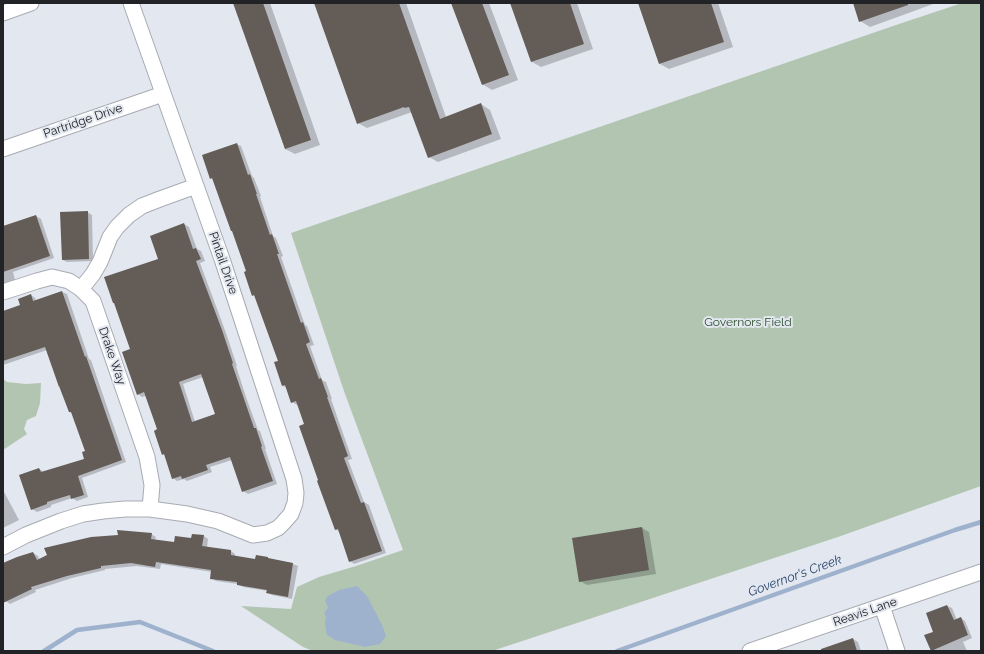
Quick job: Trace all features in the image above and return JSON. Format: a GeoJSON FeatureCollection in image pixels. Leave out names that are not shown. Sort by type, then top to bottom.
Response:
{"type":"FeatureCollection","features":[{"type":"Feature","properties":{"kind":"street"},"geometry":{"type":"LineString","coordinates":[[3,13],[31,3]]}},
{"type":"Feature","properties":{"kind":"street","name":"Pintail Drive"},"geometry":{"type":"LineString","coordinates":[[131,3],[222,259],[294,479],[296,493],[295,503],[291,514],[278,528],[267,533],[253,535],[218,521],[150,508]]}},
{"type":"Feature","properties":{"kind":"street","name":"Partridge Drive"},"geometry":{"type":"LineString","coordinates":[[3,149],[164,94]]}},
{"type":"Feature","properties":{"kind":"street"},"geometry":{"type":"LineString","coordinates":[[81,289],[100,262],[110,237],[117,227],[129,215],[142,206],[196,186]]}},
{"type":"Feature","properties":{"kind":"street","name":"Drake Way"},"geometry":{"type":"LineString","coordinates":[[3,292],[52,277],[69,281],[81,289],[93,301],[147,457],[152,485],[150,508]]}},
{"type":"Feature","properties":{"kind":"street"},"geometry":{"type":"LineString","coordinates":[[3,547],[26,535],[83,514],[150,508]]}},
{"type":"Feature","properties":{"kind":"street","name":"Reavis Lane"},"geometry":{"type":"LineString","coordinates":[[750,651],[981,572]]}},
{"type":"Feature","properties":{"kind":"street"},"geometry":{"type":"LineString","coordinates":[[882,606],[897,651]]}},
{"type":"Feature","properties":{"kind":"green space","name":"Governors Field"},"geometry":{"type":"Polygon","coordinates":[[[962,3],[981,3],[981,486],[838,537],[492,651],[313,651],[303,647],[241,606],[291,609],[297,587],[319,577],[403,550],[345,394],[291,233],[962,3]]]}},
{"type":"Feature","properties":{"kind":"green space"},"geometry":{"type":"Polygon","coordinates":[[[3,379],[7,382],[26,384],[41,383],[40,403],[36,416],[27,420],[24,429],[27,434],[3,450],[3,379]]]}},
{"type":"Feature","properties":{"kind":"water"},"geometry":{"type":"Polygon","coordinates":[[[357,586],[367,596],[382,625],[386,636],[380,644],[365,647],[335,640],[327,635],[325,622],[326,617],[324,613],[328,608],[325,600],[328,596],[339,590],[357,586]]]}},
{"type":"Feature","properties":{"kind":"building"},"geometry":{"type":"Polygon","coordinates":[[[233,3],[263,3],[311,140],[285,149],[233,3]]]}},
{"type":"Feature","properties":{"kind":"building"},"geometry":{"type":"Polygon","coordinates":[[[314,3],[399,3],[440,119],[481,103],[492,134],[428,158],[409,107],[404,107],[357,124],[314,3]]]}},
{"type":"Feature","properties":{"kind":"building"},"geometry":{"type":"Polygon","coordinates":[[[451,3],[482,3],[509,75],[482,85],[451,3]]]}},
{"type":"Feature","properties":{"kind":"building"},"geometry":{"type":"Polygon","coordinates":[[[510,3],[570,3],[584,44],[531,62],[510,3]]]}},
{"type":"Feature","properties":{"kind":"building"},"geometry":{"type":"Polygon","coordinates":[[[638,3],[711,3],[724,42],[659,64],[638,3]]]}},
{"type":"Feature","properties":{"kind":"building"},"geometry":{"type":"Polygon","coordinates":[[[853,3],[908,3],[908,5],[859,22],[853,3]]]}},
{"type":"Feature","properties":{"kind":"building"},"geometry":{"type":"Polygon","coordinates":[[[237,143],[248,175],[250,174],[270,235],[272,234],[279,254],[277,254],[301,323],[303,322],[310,342],[306,344],[319,379],[321,378],[348,456],[344,458],[361,503],[364,502],[382,551],[349,562],[338,529],[335,530],[317,481],[318,480],[299,426],[304,424],[296,401],[291,403],[285,385],[282,386],[274,362],[278,361],[254,295],[252,296],[244,272],[246,271],[232,231],[212,178],[210,179],[202,155],[237,143]]]}},
{"type":"Feature","properties":{"kind":"building"},"geometry":{"type":"Polygon","coordinates":[[[88,211],[89,259],[62,260],[60,212],[88,211]]]}},
{"type":"Feature","properties":{"kind":"building"},"geometry":{"type":"Polygon","coordinates":[[[36,215],[50,256],[3,272],[3,226],[36,215]]]}},
{"type":"Feature","properties":{"kind":"building"},"geometry":{"type":"Polygon","coordinates":[[[184,223],[193,249],[196,248],[201,259],[196,261],[222,330],[233,363],[232,364],[254,428],[256,428],[273,481],[242,492],[230,457],[206,465],[208,470],[182,479],[181,476],[172,479],[164,454],[162,455],[154,431],[157,429],[144,392],[137,395],[122,352],[130,349],[104,277],[158,259],[150,236],[184,223]],[[201,374],[179,382],[192,422],[215,414],[201,374]]]}},
{"type":"Feature","properties":{"kind":"building"},"geometry":{"type":"Polygon","coordinates":[[[62,291],[122,460],[78,476],[84,495],[71,499],[70,495],[47,502],[47,504],[31,510],[19,475],[39,468],[41,472],[84,459],[82,452],[85,451],[71,412],[69,412],[59,387],[45,347],[3,361],[3,311],[20,305],[18,299],[31,294],[33,301],[62,291]]]}},
{"type":"Feature","properties":{"kind":"building"},"geometry":{"type":"Polygon","coordinates":[[[642,527],[649,570],[579,582],[572,538],[642,527]]]}},
{"type":"Feature","properties":{"kind":"building"},"geometry":{"type":"Polygon","coordinates":[[[117,530],[152,533],[151,539],[174,542],[175,536],[191,538],[192,534],[204,535],[202,546],[231,550],[231,555],[255,559],[256,555],[293,563],[288,597],[266,593],[267,590],[237,585],[237,582],[210,579],[211,570],[156,562],[155,567],[131,563],[101,566],[101,568],[31,587],[32,589],[3,603],[3,563],[33,552],[37,560],[47,555],[44,548],[91,537],[118,535],[117,530]]]}},
{"type":"Feature","properties":{"kind":"building"},"geometry":{"type":"Polygon","coordinates":[[[947,605],[954,620],[961,617],[968,635],[931,651],[924,635],[933,632],[926,613],[947,605]]]}},
{"type":"Feature","properties":{"kind":"building"},"geometry":{"type":"Polygon","coordinates":[[[853,638],[857,651],[821,651],[821,649],[853,638]]]}},
{"type":"Feature","properties":{"kind":"waterway","name":"Governor's Creek"},"geometry":{"type":"LineString","coordinates":[[617,651],[981,522]]}},
{"type":"Feature","properties":{"kind":"waterway","name":"Governor's Creek"},"geometry":{"type":"LineString","coordinates":[[44,651],[77,630],[140,622],[213,651]]}}]}
